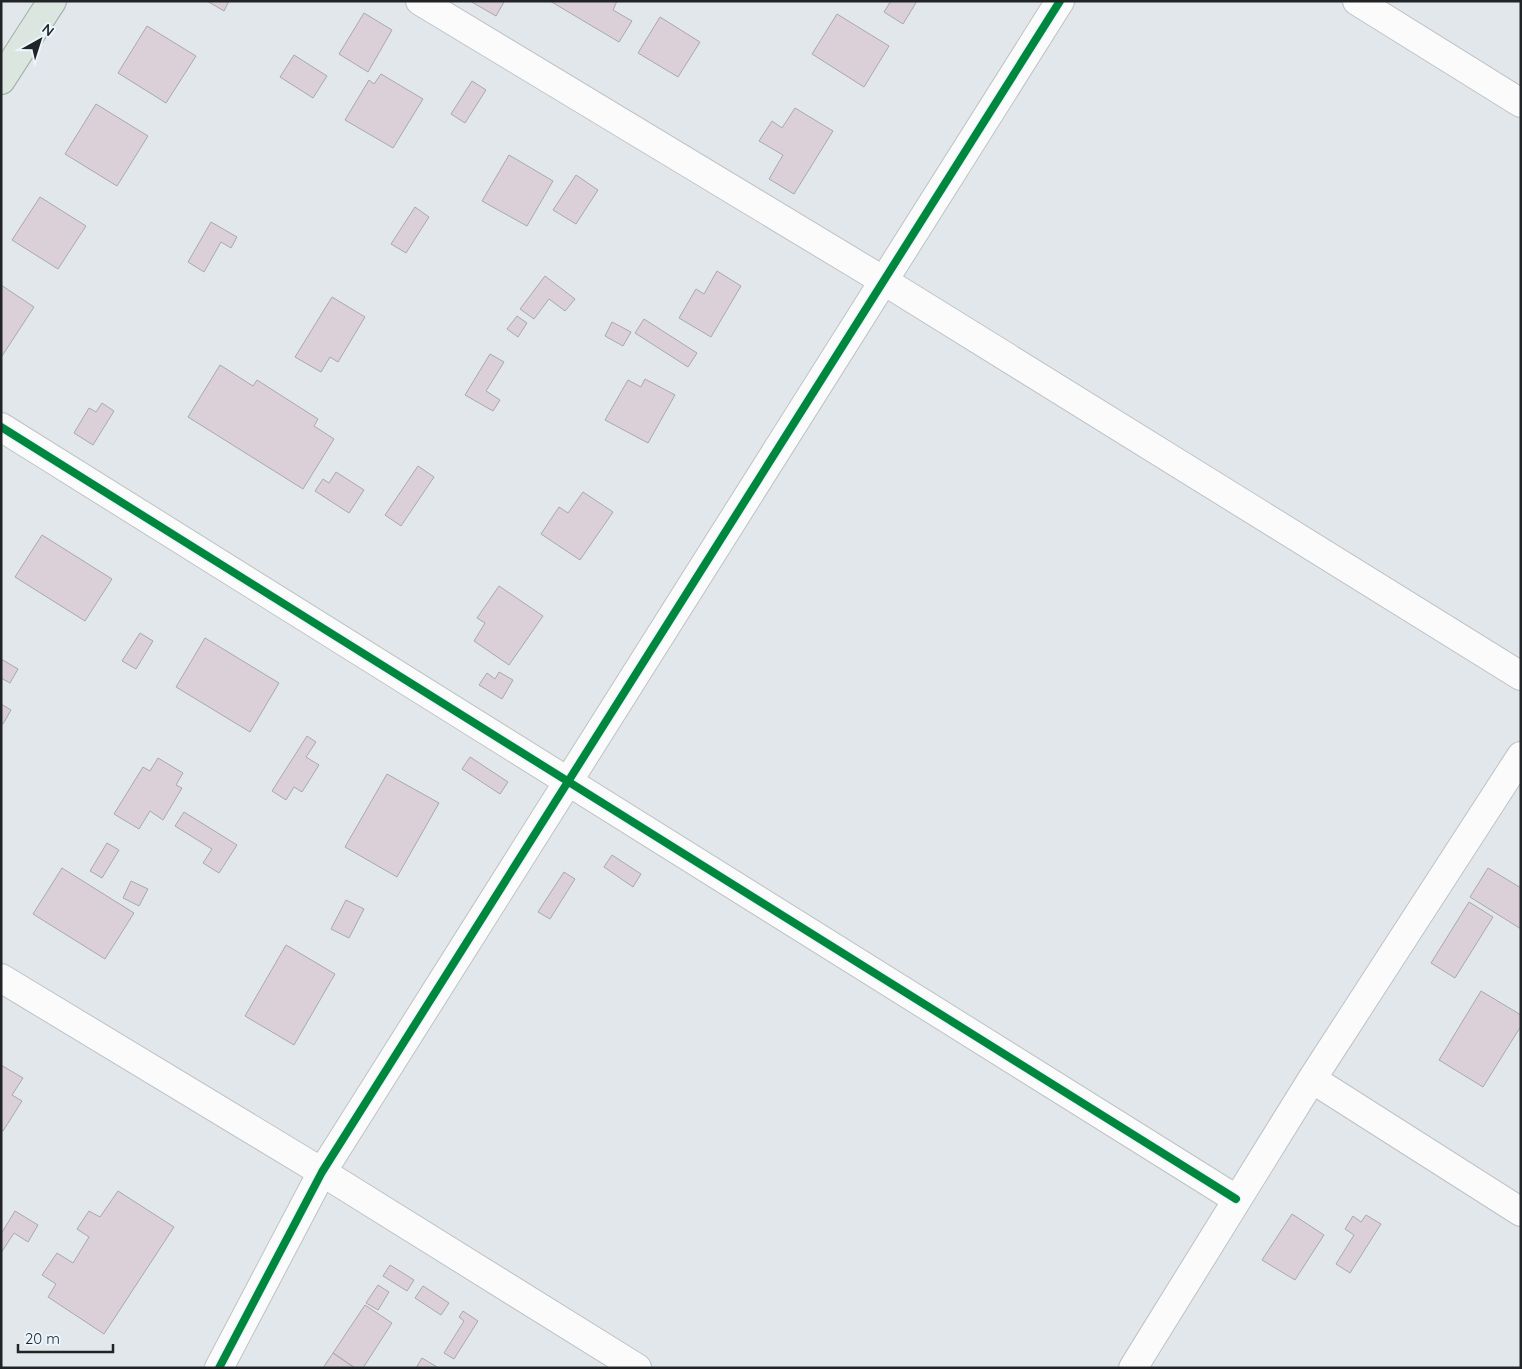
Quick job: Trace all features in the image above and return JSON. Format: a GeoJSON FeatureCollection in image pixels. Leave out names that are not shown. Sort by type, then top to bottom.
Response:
{"type":"FeatureCollection","features":[{"type":"Feature","properties":{"kind":"highway"},"geometry":{"type":"LineString","coordinates":[[1,80],[52,1]]}},
{"type":"Feature","properties":{"kind":"street"},"geometry":{"type":"LineString","coordinates":[[420,1],[884,281],[1521,676]]}},
{"type":"Feature","properties":{"kind":"street"},"geometry":{"type":"LineString","coordinates":[[219,1368],[322,1172],[1060,1]]}},
{"type":"Feature","properties":{"kind":"street"},"geometry":{"type":"LineString","coordinates":[[1357,1],[1521,102]]}},
{"type":"Feature","properties":{"kind":"street"},"geometry":{"type":"LineString","coordinates":[[1,428],[1236,1199]]}},
{"type":"Feature","properties":{"kind":"street"},"geometry":{"type":"LineString","coordinates":[[1133,1368],[1312,1079],[1521,756]]}},
{"type":"Feature","properties":{"kind":"street"},"geometry":{"type":"LineString","coordinates":[[1,978],[322,1172],[637,1368]]}},
{"type":"Feature","properties":{"kind":"street"},"geometry":{"type":"LineString","coordinates":[[1312,1079],[1521,1212]]}},
{"type":"Feature","properties":{"kind":"building"},"geometry":{"type":"Polygon","coordinates":[[[207,1],[229,1],[224,11],[207,1]]]}},
{"type":"Feature","properties":{"kind":"building"},"geometry":{"type":"Polygon","coordinates":[[[470,1],[502,1],[504,2],[496,16],[470,1]]]}},
{"type":"Feature","properties":{"kind":"building"},"geometry":{"type":"Polygon","coordinates":[[[550,1],[617,1],[613,10],[632,21],[619,42],[550,1]]]}},
{"type":"Feature","properties":{"kind":"building"},"geometry":{"type":"Polygon","coordinates":[[[891,1],[917,1],[903,24],[884,12],[891,1]]]}},
{"type":"Feature","properties":{"kind":"building"},"geometry":{"type":"Polygon","coordinates":[[[364,13],[392,30],[368,72],[339,54],[364,13]]]}},
{"type":"Feature","properties":{"kind":"building"},"geometry":{"type":"Polygon","coordinates":[[[837,14],[889,46],[864,87],[812,54],[837,14]]]}},
{"type":"Feature","properties":{"kind":"building"},"geometry":{"type":"Polygon","coordinates":[[[660,17],[700,42],[678,77],[638,53],[660,17]]]}},
{"type":"Feature","properties":{"kind":"building"},"geometry":{"type":"Polygon","coordinates":[[[147,26],[196,56],[166,103],[118,73],[147,26]]]}},
{"type":"Feature","properties":{"kind":"building"},"geometry":{"type":"Polygon","coordinates":[[[294,55],[327,76],[313,98],[280,77],[294,55]]]}},
{"type":"Feature","properties":{"kind":"building"},"geometry":{"type":"Polygon","coordinates":[[[381,74],[423,99],[393,148],[345,120],[369,80],[374,84],[381,74]]]}},
{"type":"Feature","properties":{"kind":"building"},"geometry":{"type":"Polygon","coordinates":[[[472,81],[486,90],[465,123],[451,114],[472,81]]]}},
{"type":"Feature","properties":{"kind":"building"},"geometry":{"type":"Polygon","coordinates":[[[96,104],[148,136],[117,186],[65,154],[96,104]]]}},
{"type":"Feature","properties":{"kind":"building"},"geometry":{"type":"Polygon","coordinates":[[[795,108],[833,131],[794,194],[769,179],[783,155],[759,141],[772,121],[782,128],[795,108]]]}},
{"type":"Feature","properties":{"kind":"building"},"geometry":{"type":"Polygon","coordinates":[[[509,155],[553,181],[527,226],[482,201],[509,155]]]}},
{"type":"Feature","properties":{"kind":"building"},"geometry":{"type":"Polygon","coordinates":[[[576,175],[598,190],[576,224],[553,210],[576,175]]]}},
{"type":"Feature","properties":{"kind":"building"},"geometry":{"type":"Polygon","coordinates":[[[40,197],[86,226],[58,269],[12,240],[40,197]]]}},
{"type":"Feature","properties":{"kind":"building"},"geometry":{"type":"Polygon","coordinates":[[[415,207],[429,217],[406,253],[391,244],[415,207]]]}},
{"type":"Feature","properties":{"kind":"building"},"geometry":{"type":"Polygon","coordinates":[[[211,222],[237,237],[231,248],[221,242],[204,272],[188,262],[211,222]]]}},
{"type":"Feature","properties":{"kind":"building"},"geometry":{"type":"Polygon","coordinates":[[[717,271],[741,286],[711,337],[679,318],[696,289],[704,294],[717,271]]]}},
{"type":"Feature","properties":{"kind":"building"},"geometry":{"type":"Polygon","coordinates":[[[545,276],[575,299],[565,311],[549,299],[534,319],[520,309],[545,276]]]}},
{"type":"Feature","properties":{"kind":"building"},"geometry":{"type":"Polygon","coordinates":[[[1,285],[34,307],[2,356],[1,356],[1,285]]]}},
{"type":"Feature","properties":{"kind":"building"},"geometry":{"type":"Polygon","coordinates":[[[332,297],[365,317],[338,362],[330,357],[321,372],[295,357],[332,297]]]}},
{"type":"Feature","properties":{"kind":"building"},"geometry":{"type":"Polygon","coordinates":[[[517,316],[527,323],[518,337],[507,329],[517,316]]]}},
{"type":"Feature","properties":{"kind":"building"},"geometry":{"type":"Polygon","coordinates":[[[644,319],[697,353],[688,367],[635,333],[644,319]]]}},
{"type":"Feature","properties":{"kind":"building"},"geometry":{"type":"Polygon","coordinates":[[[612,322],[631,332],[623,346],[605,336],[612,322]]]}},
{"type":"Feature","properties":{"kind":"building"},"geometry":{"type":"Polygon","coordinates":[[[490,354],[504,362],[486,391],[500,400],[493,411],[465,395],[490,354]]]}},
{"type":"Feature","properties":{"kind":"building"},"geometry":{"type":"Polygon","coordinates":[[[220,365],[253,386],[257,380],[318,419],[314,426],[334,439],[303,489],[188,417],[220,365]]]}},
{"type":"Feature","properties":{"kind":"building"},"geometry":{"type":"Polygon","coordinates":[[[645,379],[675,395],[648,443],[605,420],[628,380],[641,387],[645,379]]]}},
{"type":"Feature","properties":{"kind":"building"},"geometry":{"type":"Polygon","coordinates":[[[102,403],[114,411],[93,445],[74,433],[89,408],[96,412],[102,403]]]}},
{"type":"Feature","properties":{"kind":"building"},"geometry":{"type":"Polygon","coordinates":[[[418,466],[434,477],[401,526],[385,515],[418,466]]]}},
{"type":"Feature","properties":{"kind":"building"},"geometry":{"type":"Polygon","coordinates":[[[336,472],[364,490],[349,513],[315,491],[323,479],[329,483],[336,472]]]}},
{"type":"Feature","properties":{"kind":"building"},"geometry":{"type":"Polygon","coordinates":[[[583,492],[613,512],[580,560],[541,534],[559,507],[568,513],[583,492]]]}},
{"type":"Feature","properties":{"kind":"building"},"geometry":{"type":"Polygon","coordinates":[[[42,535],[112,579],[85,621],[15,577],[42,535]]]}},
{"type":"Feature","properties":{"kind":"building"},"geometry":{"type":"Polygon","coordinates":[[[499,586],[543,616],[509,665],[474,641],[485,623],[477,618],[499,586]]]}},
{"type":"Feature","properties":{"kind":"building"},"geometry":{"type":"Polygon","coordinates":[[[140,633],[153,641],[136,669],[122,661],[140,633]]]}},
{"type":"Feature","properties":{"kind":"building"},"geometry":{"type":"Polygon","coordinates":[[[205,638],[279,683],[250,732],[176,687],[205,638]]]}},
{"type":"Feature","properties":{"kind":"building"},"geometry":{"type":"Polygon","coordinates":[[[1,659],[18,669],[10,683],[1,678],[1,659]]]}},
{"type":"Feature","properties":{"kind":"building"},"geometry":{"type":"Polygon","coordinates":[[[499,672],[513,680],[502,699],[479,685],[487,673],[495,679],[499,672]]]}},
{"type":"Feature","properties":{"kind":"building"},"geometry":{"type":"Polygon","coordinates":[[[1,704],[11,710],[3,724],[1,723],[1,704]]]}},
{"type":"Feature","properties":{"kind":"building"},"geometry":{"type":"Polygon","coordinates":[[[307,736],[316,742],[306,757],[319,765],[302,792],[294,787],[286,800],[272,791],[307,736]]]}},
{"type":"Feature","properties":{"kind":"building"},"geometry":{"type":"Polygon","coordinates":[[[470,757],[508,782],[500,794],[462,769],[470,757]]]}},
{"type":"Feature","properties":{"kind":"building"},"geometry":{"type":"Polygon","coordinates":[[[158,758],[183,773],[176,785],[182,788],[163,820],[150,811],[139,829],[114,814],[143,767],[150,771],[158,758]]]}},
{"type":"Feature","properties":{"kind":"building"},"geometry":{"type":"Polygon","coordinates":[[[387,774],[439,803],[397,877],[345,847],[387,774]]]}},
{"type":"Feature","properties":{"kind":"building"},"geometry":{"type":"Polygon","coordinates":[[[184,812],[237,845],[219,873],[203,863],[212,849],[175,826],[184,812]]]}},
{"type":"Feature","properties":{"kind":"building"},"geometry":{"type":"Polygon","coordinates":[[[107,843],[119,850],[102,878],[90,871],[107,843]]]}},
{"type":"Feature","properties":{"kind":"building"},"geometry":{"type":"Polygon","coordinates":[[[612,855],[641,874],[633,887],[604,867],[612,855]]]}},
{"type":"Feature","properties":{"kind":"building"},"geometry":{"type":"Polygon","coordinates":[[[62,868],[134,913],[105,959],[33,914],[62,868]]]}},
{"type":"Feature","properties":{"kind":"building"},"geometry":{"type":"Polygon","coordinates":[[[1488,868],[1521,888],[1521,929],[1470,897],[1488,868]]]}},
{"type":"Feature","properties":{"kind":"building"},"geometry":{"type":"Polygon","coordinates":[[[564,872],[575,879],[550,919],[538,912],[564,872]]]}},
{"type":"Feature","properties":{"kind":"building"},"geometry":{"type":"Polygon","coordinates":[[[131,881],[148,889],[139,906],[123,898],[131,881]]]}},
{"type":"Feature","properties":{"kind":"building"},"geometry":{"type":"Polygon","coordinates":[[[346,900],[364,909],[349,938],[331,929],[346,900]]]}},
{"type":"Feature","properties":{"kind":"building"},"geometry":{"type":"Polygon","coordinates":[[[1469,902],[1493,917],[1455,978],[1431,963],[1469,902]]]}},
{"type":"Feature","properties":{"kind":"building"},"geometry":{"type":"Polygon","coordinates":[[[286,945],[335,974],[294,1045],[245,1016],[286,945]]]}},
{"type":"Feature","properties":{"kind":"building"},"geometry":{"type":"Polygon","coordinates":[[[1481,991],[1521,1015],[1521,1026],[1483,1087],[1439,1060],[1481,991]]]}},
{"type":"Feature","properties":{"kind":"building"},"geometry":{"type":"Polygon","coordinates":[[[1,1065],[23,1078],[12,1095],[22,1101],[3,1131],[1,1130],[1,1065]]]}},
{"type":"Feature","properties":{"kind":"building"},"geometry":{"type":"Polygon","coordinates":[[[118,1191],[174,1227],[104,1334],[48,1297],[56,1284],[42,1275],[57,1253],[73,1263],[89,1237],[77,1229],[89,1211],[100,1217],[118,1191]]]}},
{"type":"Feature","properties":{"kind":"building"},"geometry":{"type":"Polygon","coordinates":[[[15,1211],[38,1225],[28,1242],[14,1233],[1,1253],[1,1234],[15,1211]]]}},
{"type":"Feature","properties":{"kind":"building"},"geometry":{"type":"Polygon","coordinates":[[[1292,1214],[1324,1235],[1295,1280],[1262,1260],[1292,1214]]]}},
{"type":"Feature","properties":{"kind":"building"},"geometry":{"type":"Polygon","coordinates":[[[1366,1215],[1381,1224],[1350,1273],[1336,1264],[1354,1235],[1345,1229],[1353,1216],[1361,1222],[1366,1215]]]}},
{"type":"Feature","properties":{"kind":"building"},"geometry":{"type":"Polygon","coordinates":[[[390,1265],[414,1280],[407,1291],[383,1276],[390,1265]]]}},
{"type":"Feature","properties":{"kind":"building"},"geometry":{"type":"Polygon","coordinates":[[[378,1285],[389,1292],[378,1310],[366,1303],[378,1285]]]}},
{"type":"Feature","properties":{"kind":"building"},"geometry":{"type":"Polygon","coordinates":[[[423,1286],[449,1303],[441,1315],[415,1298],[423,1286]]]}},
{"type":"Feature","properties":{"kind":"building"},"geometry":{"type":"Polygon","coordinates":[[[365,1305],[392,1323],[363,1368],[355,1368],[333,1353],[365,1305]]]}},
{"type":"Feature","properties":{"kind":"building"},"geometry":{"type":"Polygon","coordinates":[[[463,1311],[478,1321],[454,1359],[444,1353],[464,1321],[459,1317],[463,1311]]]}},
{"type":"Feature","properties":{"kind":"building"},"geometry":{"type":"Polygon","coordinates":[[[333,1353],[355,1368],[323,1368],[333,1353]]]}},
{"type":"Feature","properties":{"kind":"building"},"geometry":{"type":"Polygon","coordinates":[[[422,1358],[437,1367],[437,1368],[416,1368],[422,1358]]]}},
{"type":"Feature","properties":{"kind":"cycle path"},"geometry":{"type":"LineString","coordinates":[[219,1368],[322,1172],[1060,1]]}},
{"type":"Feature","properties":{"kind":"cycle path"},"geometry":{"type":"LineString","coordinates":[[1,427],[1236,1199]]}}]}
